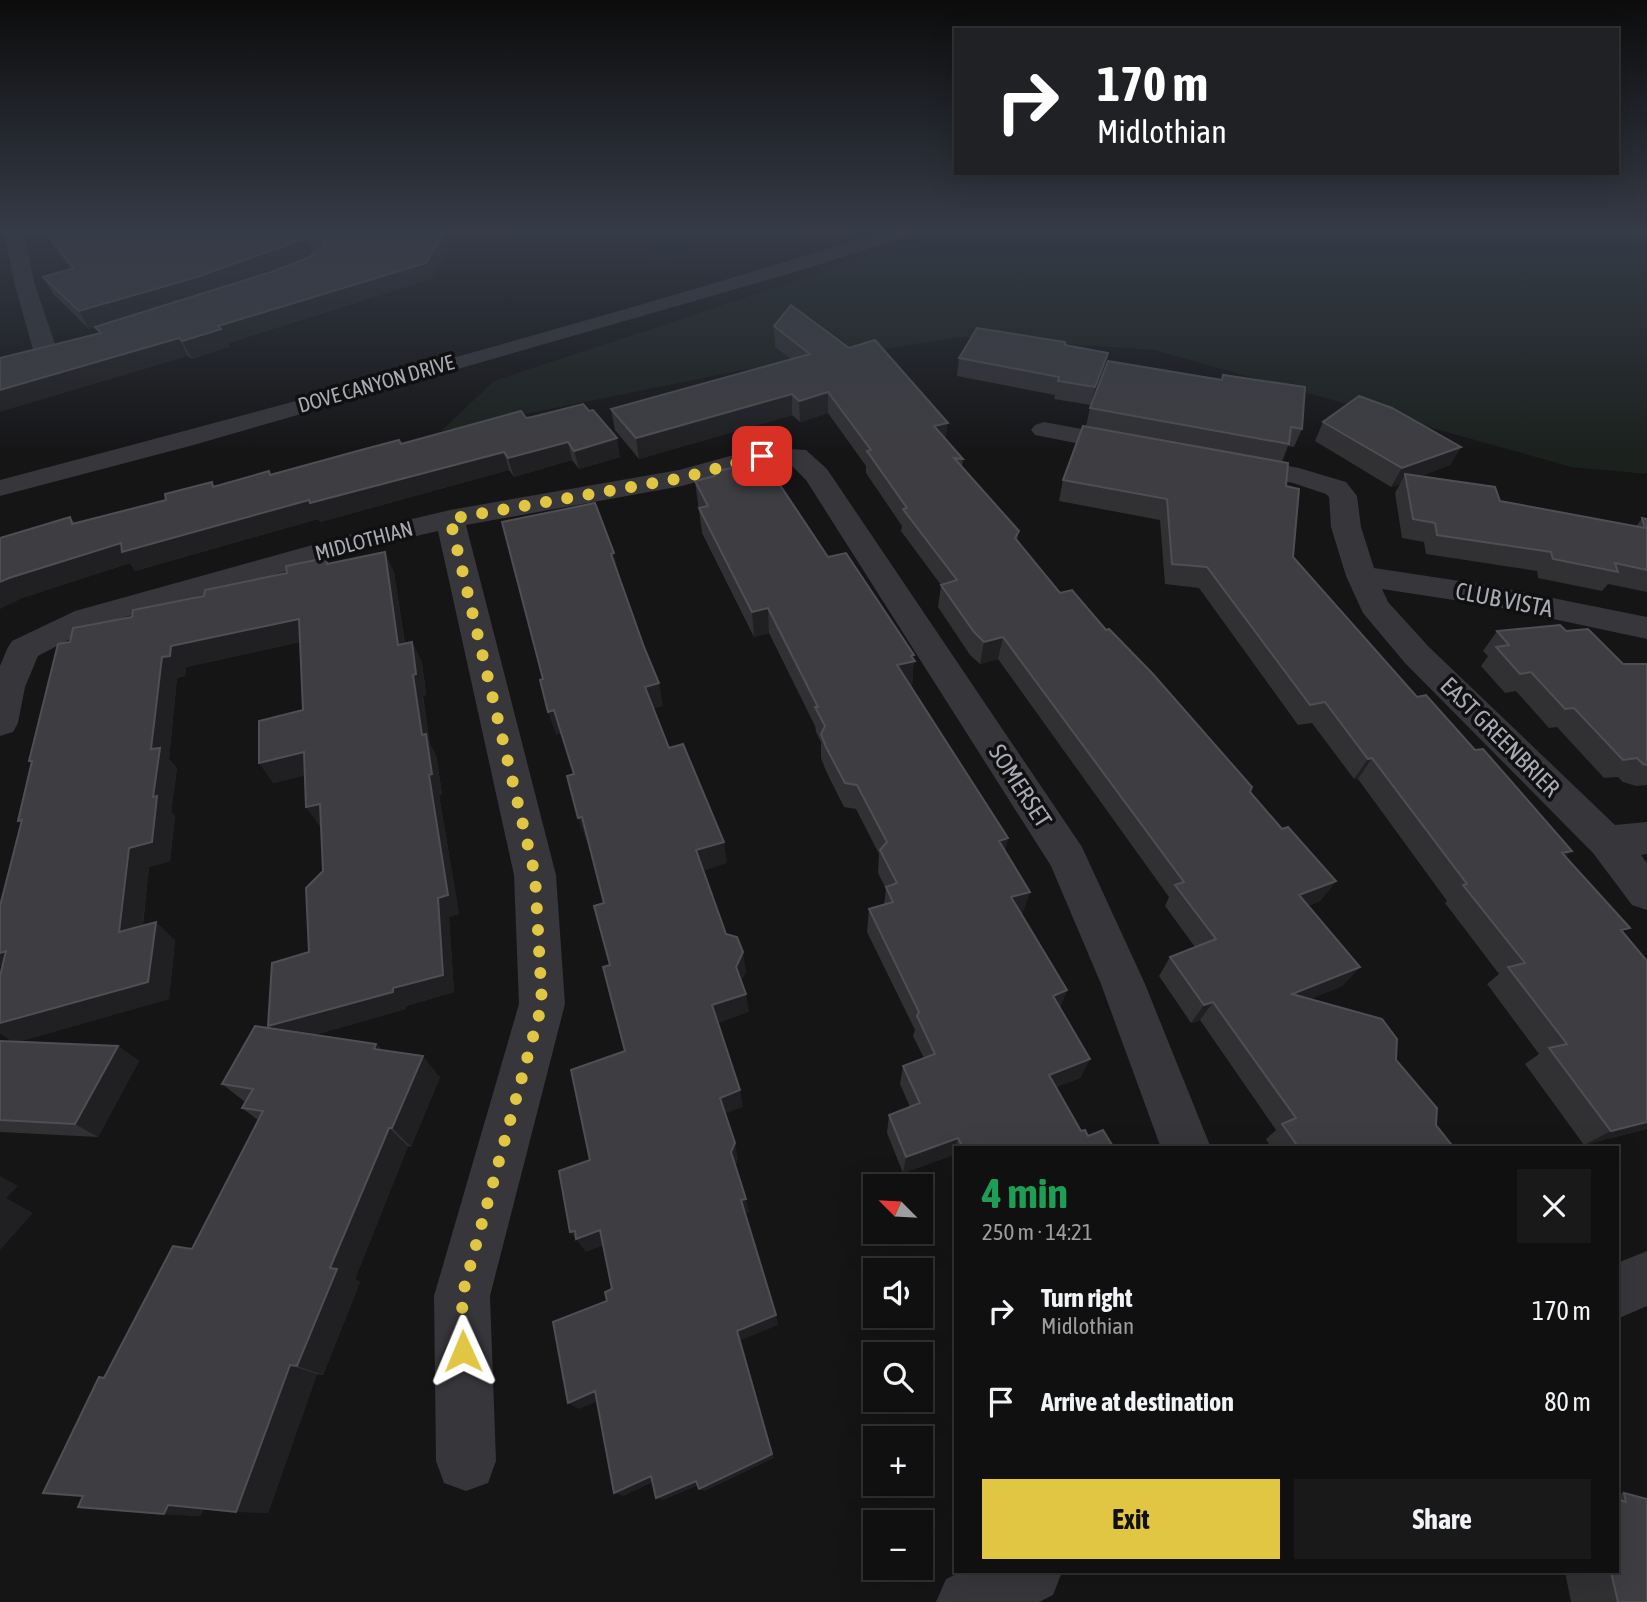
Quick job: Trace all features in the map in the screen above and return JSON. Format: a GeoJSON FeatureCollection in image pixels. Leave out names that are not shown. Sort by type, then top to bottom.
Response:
{"type":"FeatureCollection","features":[{"type":"Feature","properties":{"kind":"street"},"geometry":{"type":"LineString","coordinates":[[31,304],[46,353]]}},
{"type":"Feature","properties":{"kind":"street","name":"DOVE CANYON DRIVE"},"geometry":{"type":"LineString","coordinates":[[116,434],[592,304]]}},
{"type":"Feature","properties":{"kind":"street","name":"DOVE CANYON DRIVE"},"geometry":{"type":"LineString","coordinates":[[0,488],[181,440],[662,304]]}},
{"type":"Feature","properties":{"kind":"street"},"geometry":{"type":"LineString","coordinates":[[23,358],[72,344]]}},
{"type":"Feature","properties":{"kind":"street"},"geometry":{"type":"LineString","coordinates":[[1044,430],[1151,449]]}},
{"type":"Feature","properties":{"kind":"street","name":"MIDLOTHIAN"},"geometry":{"type":"LineString","coordinates":[[0,723],[8,687],[24,649],[86,618],[374,537],[450,519],[682,478],[762,456],[797,456]]}},
{"type":"Feature","properties":{"kind":"street","name":"SOMERSET"},"geometry":{"type":"LineString","coordinates":[[797,456],[817,475],[1068,859],[1122,984],[1185,1146]]}},
{"type":"Feature","properties":{"kind":"street","name":"EAST GREENBRIER"},"geometry":{"type":"LineString","coordinates":[[1205,459],[1299,476],[1336,488],[1343,496],[1346,527],[1361,576],[1374,606],[1417,655],[1607,842],[1647,893]]}},
{"type":"Feature","properties":{"kind":"street"},"geometry":{"type":"LineString","coordinates":[[450,519],[535,875],[542,1004],[462,1296],[466,1461]]}},
{"type":"Feature","properties":{"kind":"street","name":"CLUB VISTA"},"geometry":{"type":"LineString","coordinates":[[1361,576],[1493,596],[1647,628]]}},
{"type":"Feature","properties":{"kind":"street"},"geometry":{"type":"LineString","coordinates":[[1607,842],[1647,838]]}},
{"type":"Feature","properties":{"kind":"street"},"geometry":{"type":"LineString","coordinates":[[1619,1290],[1647,1278]]}},
{"type":"Feature","properties":{"kind":"street"},"geometry":{"type":"LineString","coordinates":[[969,1602],[1028,1573]]}},
{"type":"Feature","properties":{"kind":"shaded area"},"geometry":{"type":"Polygon","coordinates":[[[727,304],[1647,304],[1647,474],[1571,467],[1154,350],[963,337],[738,371],[441,431],[494,381],[727,304]]]}},
{"type":"Feature","properties":{"kind":"building"},"geometry":{"type":"Polygon","coordinates":[[[71,304],[104,304],[79,311],[71,304]]]}},
{"type":"Feature","properties":{"kind":"building"},"geometry":{"type":"Polygon","coordinates":[[[169,304],[291,304],[218,326],[221,329],[182,341],[179,338],[0,390],[0,358],[101,333],[95,327],[169,304]]]}},
{"type":"Feature","properties":{"kind":"building"},"geometry":{"type":"Polygon","coordinates":[[[791,305],[849,348],[875,340],[948,423],[934,426],[963,459],[954,458],[1019,531],[1015,538],[1060,593],[1072,590],[1106,630],[1109,629],[1152,673],[1252,787],[1250,792],[1282,829],[1288,827],[1336,881],[1299,895],[1360,967],[1292,994],[1382,1019],[1397,1039],[1396,1060],[1437,1108],[1436,1125],[1452,1146],[1298,1146],[1282,1124],[1296,1118],[1213,1002],[1204,1005],[1170,957],[1216,939],[1175,885],[1184,882],[1003,637],[984,642],[974,632],[941,585],[957,580],[903,509],[907,508],[867,451],[871,450],[828,392],[799,401],[792,394],[636,438],[611,409],[810,354],[774,326],[791,305]]]}},
{"type":"Feature","properties":{"kind":"building"},"geometry":{"type":"Polygon","coordinates":[[[977,328],[1065,342],[1065,345],[1108,353],[1095,387],[1058,381],[1059,377],[959,358],[977,328]]]}},
{"type":"Feature","properties":{"kind":"building"},"geometry":{"type":"Polygon","coordinates":[[[1108,361],[1222,380],[1223,375],[1305,387],[1302,429],[1291,427],[1289,444],[1090,408],[1108,361]]]}},
{"type":"Feature","properties":{"kind":"building"},"geometry":{"type":"Polygon","coordinates":[[[1359,396],[1392,408],[1461,447],[1402,468],[1323,422],[1359,396]]]}},
{"type":"Feature","properties":{"kind":"building"},"geometry":{"type":"Polygon","coordinates":[[[583,404],[589,411],[593,410],[617,438],[574,451],[568,442],[508,458],[504,452],[310,503],[309,500],[122,552],[121,543],[0,582],[0,538],[70,517],[72,524],[166,500],[165,494],[212,482],[213,487],[269,471],[270,475],[399,440],[401,444],[521,411],[526,418],[583,404]]]}},
{"type":"Feature","properties":{"kind":"building"},"geometry":{"type":"Polygon","coordinates":[[[1083,426],[1288,463],[1286,486],[1299,489],[1293,557],[1417,697],[1426,695],[1475,750],[1483,749],[1572,851],[1562,853],[1630,928],[1621,930],[1647,961],[1647,1122],[1611,1131],[1549,1048],[1567,1044],[1508,967],[1525,963],[1463,885],[1467,884],[1372,758],[1368,759],[1325,702],[1310,705],[1207,567],[1172,564],[1167,499],[1063,480],[1083,426]]]}},
{"type":"Feature","properties":{"kind":"building"},"geometry":{"type":"Polygon","coordinates":[[[751,464],[754,470],[768,467],[828,557],[846,553],[914,655],[911,656],[915,661],[897,665],[1008,838],[999,841],[1030,892],[1011,897],[1067,990],[1053,996],[1090,1059],[1049,1075],[1081,1131],[1085,1130],[1088,1136],[1103,1130],[1113,1146],[962,1146],[958,1138],[906,1157],[889,1115],[920,1103],[903,1066],[935,1054],[917,1016],[919,1012],[869,909],[893,902],[886,887],[897,883],[880,850],[887,842],[857,785],[845,783],[826,747],[821,734],[825,726],[815,707],[818,707],[768,608],[752,612],[699,508],[708,506],[695,481],[715,476],[713,472],[751,464]]]}},
{"type":"Feature","properties":{"kind":"building"},"geometry":{"type":"Polygon","coordinates":[[[1405,474],[1495,487],[1500,501],[1645,528],[1642,518],[1647,519],[1647,570],[1615,563],[1618,572],[1553,559],[1551,552],[1437,535],[1435,523],[1413,519],[1405,474]]]}},
{"type":"Feature","properties":{"kind":"building"},"geometry":{"type":"Polygon","coordinates":[[[595,503],[659,683],[645,687],[669,748],[683,744],[724,842],[696,850],[726,934],[737,937],[743,952],[736,967],[746,994],[712,1005],[740,1090],[720,1098],[735,1143],[731,1152],[746,1199],[741,1200],[776,1315],[737,1331],[772,1454],[699,1489],[696,1481],[656,1498],[651,1476],[614,1493],[595,1391],[568,1403],[553,1322],[607,1301],[605,1292],[612,1289],[600,1230],[576,1239],[575,1231],[570,1232],[559,1171],[590,1160],[571,1070],[625,1051],[603,967],[610,965],[594,906],[604,903],[582,817],[578,818],[567,776],[574,774],[554,710],[548,712],[540,680],[543,679],[502,522],[595,503]]]}},
{"type":"Feature","properties":{"kind":"building"},"geometry":{"type":"Polygon","coordinates":[[[385,552],[398,645],[412,642],[416,674],[413,675],[422,735],[426,734],[432,774],[429,775],[448,895],[438,898],[443,975],[393,988],[393,992],[268,1026],[272,963],[309,952],[306,888],[323,871],[320,804],[306,807],[304,752],[259,763],[259,721],[303,710],[299,619],[171,646],[170,656],[162,657],[151,749],[160,748],[153,797],[157,796],[152,842],[129,848],[119,932],[156,922],[148,982],[0,1023],[0,976],[6,951],[0,953],[0,906],[22,820],[18,821],[32,761],[29,761],[58,644],[70,642],[73,628],[132,617],[133,610],[204,596],[205,590],[287,573],[286,566],[326,558],[327,564],[385,552]]]}},
{"type":"Feature","properties":{"kind":"building"},"geometry":{"type":"Polygon","coordinates":[[[1560,625],[1566,631],[1588,629],[1623,664],[1647,664],[1647,765],[1637,758],[1623,760],[1574,708],[1565,709],[1531,672],[1520,674],[1496,647],[1509,645],[1497,631],[1560,625]]]}},
{"type":"Feature","properties":{"kind":"building"},"geometry":{"type":"Polygon","coordinates":[[[255,1026],[376,1044],[374,1049],[423,1056],[392,1128],[389,1128],[330,1268],[337,1269],[297,1366],[290,1365],[236,1512],[168,1505],[164,1514],[78,1507],[83,1496],[43,1493],[99,1377],[104,1378],[173,1246],[192,1249],[263,1111],[242,1108],[253,1089],[222,1084],[255,1026]]]}},
{"type":"Feature","properties":{"kind":"building"},"geometry":{"type":"Polygon","coordinates":[[[0,1041],[118,1046],[75,1124],[0,1120],[0,1041]]]}},
{"type":"Feature","properties":{"kind":"building"},"geometry":{"type":"Polygon","coordinates":[[[1624,1493],[1647,1499],[1647,1602],[1618,1602],[1611,1573],[1619,1573],[1619,1500],[1626,1502],[1624,1493]]]}},
{"type":"Feature","properties":{"kind":"route"},"geometry":{"type":"LineString","coordinates":[[463,1351],[462,1296],[542,1004],[535,875],[450,519],[682,478],[762,456]]}}]}
